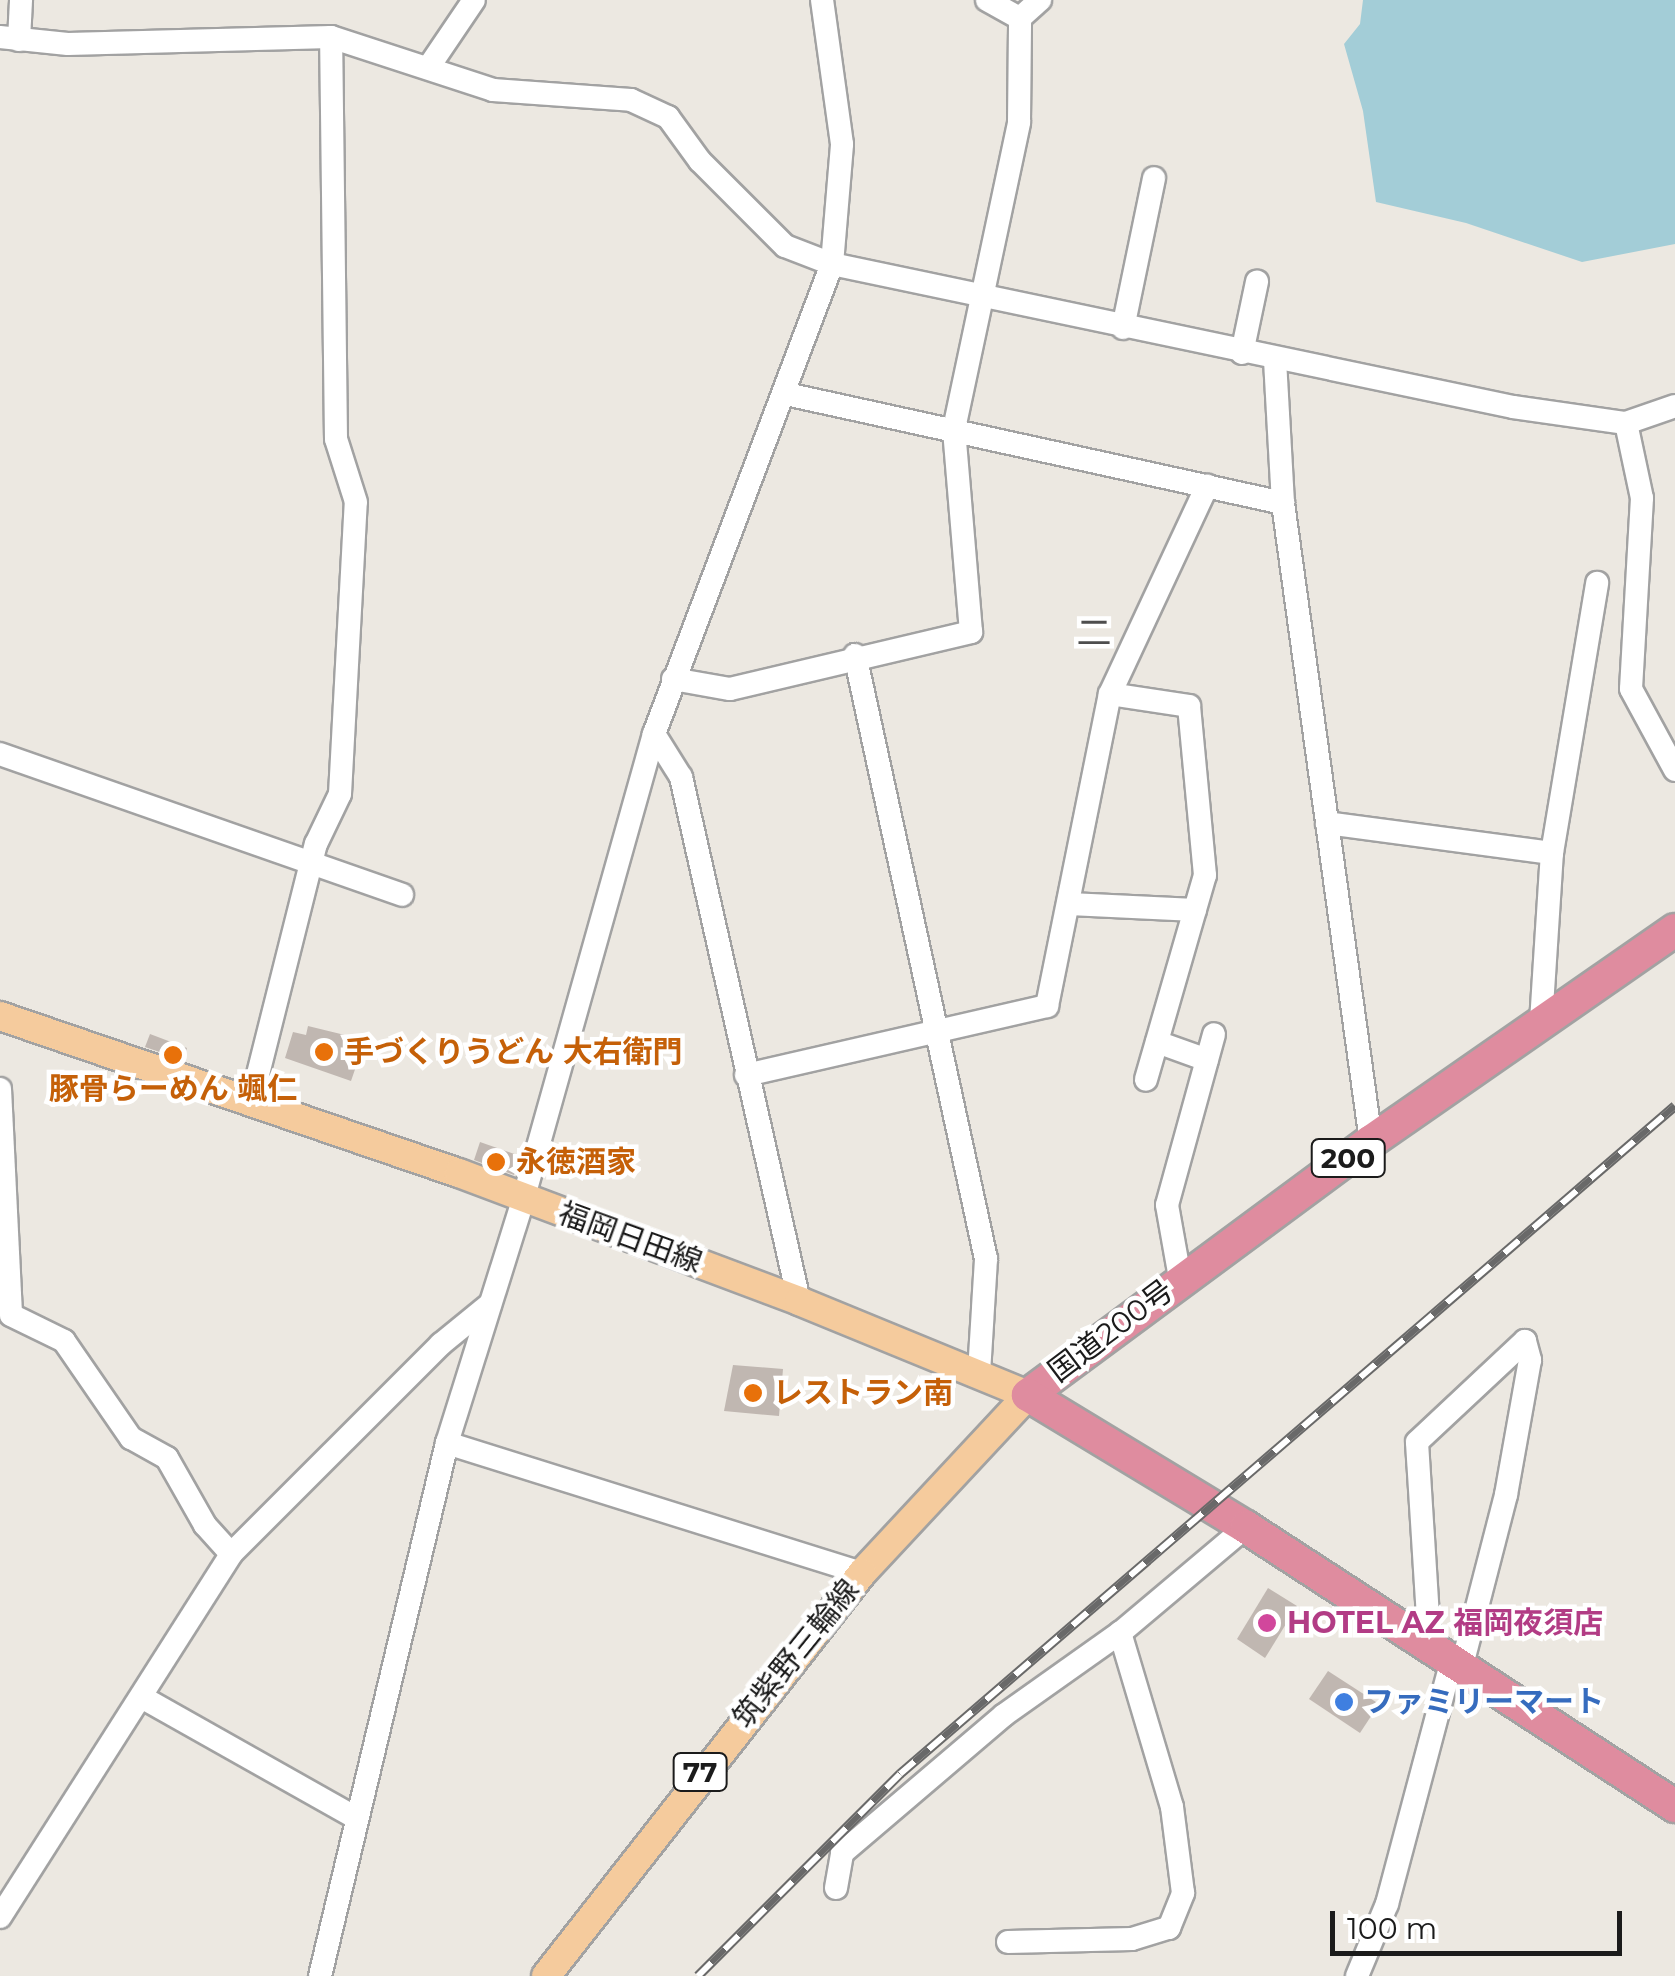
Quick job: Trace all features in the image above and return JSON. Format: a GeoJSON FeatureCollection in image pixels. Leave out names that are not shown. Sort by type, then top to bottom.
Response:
{"type":"FeatureCollection","features":[{"type":"Feature","properties":{"kind":"highway","name":"国道200号"},"geometry":{"type":"LineString","coordinates":[[1675,930],[1180,1278],[1028,1396],[1246,1527],[1675,1806]]}},
{"type":"Feature","properties":{"kind":"main road","name":"福岡日田線"},"geometry":{"type":"LineString","coordinates":[[0,1016],[251,1102],[800,1301],[1028,1396]]}},
{"type":"Feature","properties":{"kind":"main road","name":"筑紫野三輪線"},"geometry":{"type":"LineString","coordinates":[[546,1976],[862,1573],[1028,1396]]}},
{"type":"Feature","properties":{"kind":"street"},"geometry":{"type":"LineString","coordinates":[[21,0],[10,39],[332,37],[430,65],[493,90],[631,100],[668,117],[700,161],[785,246],[832,264],[1275,360],[1626,423],[1675,406]]}},
{"type":"Feature","properties":{"kind":"street"},"geometry":{"type":"LineString","coordinates":[[430,65],[474,0]]}},
{"type":"Feature","properties":{"kind":"street"},"geometry":{"type":"LineString","coordinates":[[320,1976],[354,1817],[447,1443],[523,1200],[654,734],[786,394],[832,264],[842,144],[822,0]]}},
{"type":"Feature","properties":{"kind":"street"},"geometry":{"type":"LineString","coordinates":[[987,0],[1020,18]]}},
{"type":"Feature","properties":{"kind":"street"},"geometry":{"type":"LineString","coordinates":[[673,680],[730,689],[855,655],[970,632],[954,429],[1018,122],[1020,18],[1040,0]]}},
{"type":"Feature","properties":{"kind":"street"},"geometry":{"type":"LineString","coordinates":[[251,1102],[312,860],[340,794],[356,502],[336,439],[332,37]]}},
{"type":"Feature","properties":{"kind":"street"},"geometry":{"type":"LineString","coordinates":[[1123,328],[1154,178]]}},
{"type":"Feature","properties":{"kind":"street"},"geometry":{"type":"LineString","coordinates":[[1242,353],[1258,282]]}},
{"type":"Feature","properties":{"kind":"street"},"geometry":{"type":"LineString","coordinates":[[1275,360],[1283,503],[1371,1141]]}},
{"type":"Feature","properties":{"kind":"street"},"geometry":{"type":"LineString","coordinates":[[786,394],[1283,503]]}},
{"type":"Feature","properties":{"kind":"street"},"geometry":{"type":"LineString","coordinates":[[1626,423],[1642,498],[1631,689],[1675,770]]}},
{"type":"Feature","properties":{"kind":"street"},"geometry":{"type":"LineString","coordinates":[[746,1074],[938,1027],[1047,1006],[1110,694],[1207,486]]}},
{"type":"Feature","properties":{"kind":"street"},"geometry":{"type":"LineString","coordinates":[[1541,1022],[1552,852],[1597,583]]}},
{"type":"Feature","properties":{"kind":"street"},"geometry":{"type":"LineString","coordinates":[[855,655],[986,1259],[979,1375]]}},
{"type":"Feature","properties":{"kind":"street"},"geometry":{"type":"LineString","coordinates":[[1110,694],[1189,706],[1205,875],[1146,1080]]}},
{"type":"Feature","properties":{"kind":"street"},"geometry":{"type":"LineString","coordinates":[[654,734],[681,778],[800,1301]]}},
{"type":"Feature","properties":{"kind":"street"},"geometry":{"type":"LineString","coordinates":[[0,754],[312,860],[402,895]]}},
{"type":"Feature","properties":{"kind":"street"},"geometry":{"type":"LineString","coordinates":[[1327,823],[1552,852]]}},
{"type":"Feature","properties":{"kind":"street"},"geometry":{"type":"LineString","coordinates":[[1070,904],[1194,910]]}},
{"type":"Feature","properties":{"kind":"street"},"geometry":{"type":"LineString","coordinates":[[1180,1278],[1168,1206],[1214,1034]]}},
{"type":"Feature","properties":{"kind":"street"},"geometry":{"type":"LineString","coordinates":[[1157,1042],[1207,1060]]}},
{"type":"Feature","properties":{"kind":"street"},"geometry":{"type":"LineString","coordinates":[[0,1089],[12,1315],[64,1342],[131,1438],[168,1458],[205,1526],[231,1554]]}},
{"type":"Feature","properties":{"kind":"street"},"geometry":{"type":"LineString","coordinates":[[0,1917],[145,1698],[231,1554],[440,1344],[490,1304]]}},
{"type":"Feature","properties":{"kind":"street"},"geometry":{"type":"LineString","coordinates":[[1357,1976],[1386,1904],[1448,1660],[1506,1495],[1530,1360],[1525,1340],[1418,1442],[1448,1660]]}},
{"type":"Feature","properties":{"kind":"street"},"geometry":{"type":"LineString","coordinates":[[447,1443],[862,1573]]}},
{"type":"Feature","properties":{"kind":"street"},"geometry":{"type":"LineString","coordinates":[[836,1888],[842,1853],[1004,1715],[1120,1632],[1246,1527]]}},
{"type":"Feature","properties":{"kind":"street"},"geometry":{"type":"LineString","coordinates":[[1008,1942],[1132,1940],[1169,1928],[1183,1893],[1172,1808],[1120,1632]]}},
{"type":"Feature","properties":{"kind":"street"},"geometry":{"type":"LineString","coordinates":[[145,1698],[354,1817]]}},
{"type":"Feature","properties":{"kind":"water"},"geometry":{"type":"Polygon","coordinates":[[[1363,0],[1675,0],[1675,244],[1582,262],[1466,223],[1376,202],[1363,111],[1344,44],[1360,24],[1363,0]]]}},
{"type":"Feature","properties":{"kind":"building","name":"手づくりうどん 大右衛門"},"geometry":{"type":"Polygon","coordinates":[[[308,1026],[353,1037],[350,1049],[361,1052],[351,1081],[285,1058],[293,1032],[306,1035],[308,1026]]]}},
{"type":"Feature","properties":{"kind":"building","name":"豚骨らーめん 颯仁"},"geometry":{"type":"Polygon","coordinates":[[[150,1034],[187,1048],[183,1060],[145,1047],[150,1034]]]}},
{"type":"Feature","properties":{"kind":"building","name":"永徳酒家"},"geometry":{"type":"Polygon","coordinates":[[[480,1142],[520,1156],[514,1175],[474,1160],[480,1142]]]}},
{"type":"Feature","properties":{"kind":"building","name":"レストラン南"},"geometry":{"type":"Polygon","coordinates":[[[733,1365],[783,1369],[779,1416],[724,1411],[733,1365]]]}},
{"type":"Feature","properties":{"kind":"building","name":"HOTEL AZ 福岡夜須店"},"geometry":{"type":"Polygon","coordinates":[[[1268,1588],[1297,1606],[1265,1658],[1237,1639],[1268,1588]]]}},
{"type":"Feature","properties":{"kind":"building","name":"ファミリーマート"},"geometry":{"type":"Polygon","coordinates":[[[1328,1671],[1379,1704],[1360,1733],[1309,1699],[1328,1671]]]}},
{"type":"Feature","properties":{"kind":"railway"},"geometry":{"type":"LineString","coordinates":[[698,1976],[900,1774],[1675,1106]]}},
{"type":"Feature","properties":{"kind":"place","name":"手づくりうどん 大右衛門"},"geometry":{"type":"Point","coordinates":[324,1052]}},
{"type":"Feature","properties":{"kind":"place","name":"豚骨らーめん 颯仁"},"geometry":{"type":"Point","coordinates":[173,1055]}},
{"type":"Feature","properties":{"kind":"place","name":"永徳酒家"},"geometry":{"type":"Point","coordinates":[496,1162]}},
{"type":"Feature","properties":{"kind":"place","name":"レストラン南"},"geometry":{"type":"Point","coordinates":[753,1393]}},
{"type":"Feature","properties":{"kind":"place","name":"HOTEL AZ 福岡夜須店"},"geometry":{"type":"Point","coordinates":[1267,1623]}},
{"type":"Feature","properties":{"kind":"place","name":"ファミリーマート"},"geometry":{"type":"Point","coordinates":[1344,1702]}},
{"type":"Feature","properties":{"kind":"district","name":"二"},"geometry":{"type":"Point","coordinates":[1094,633]}}]}
